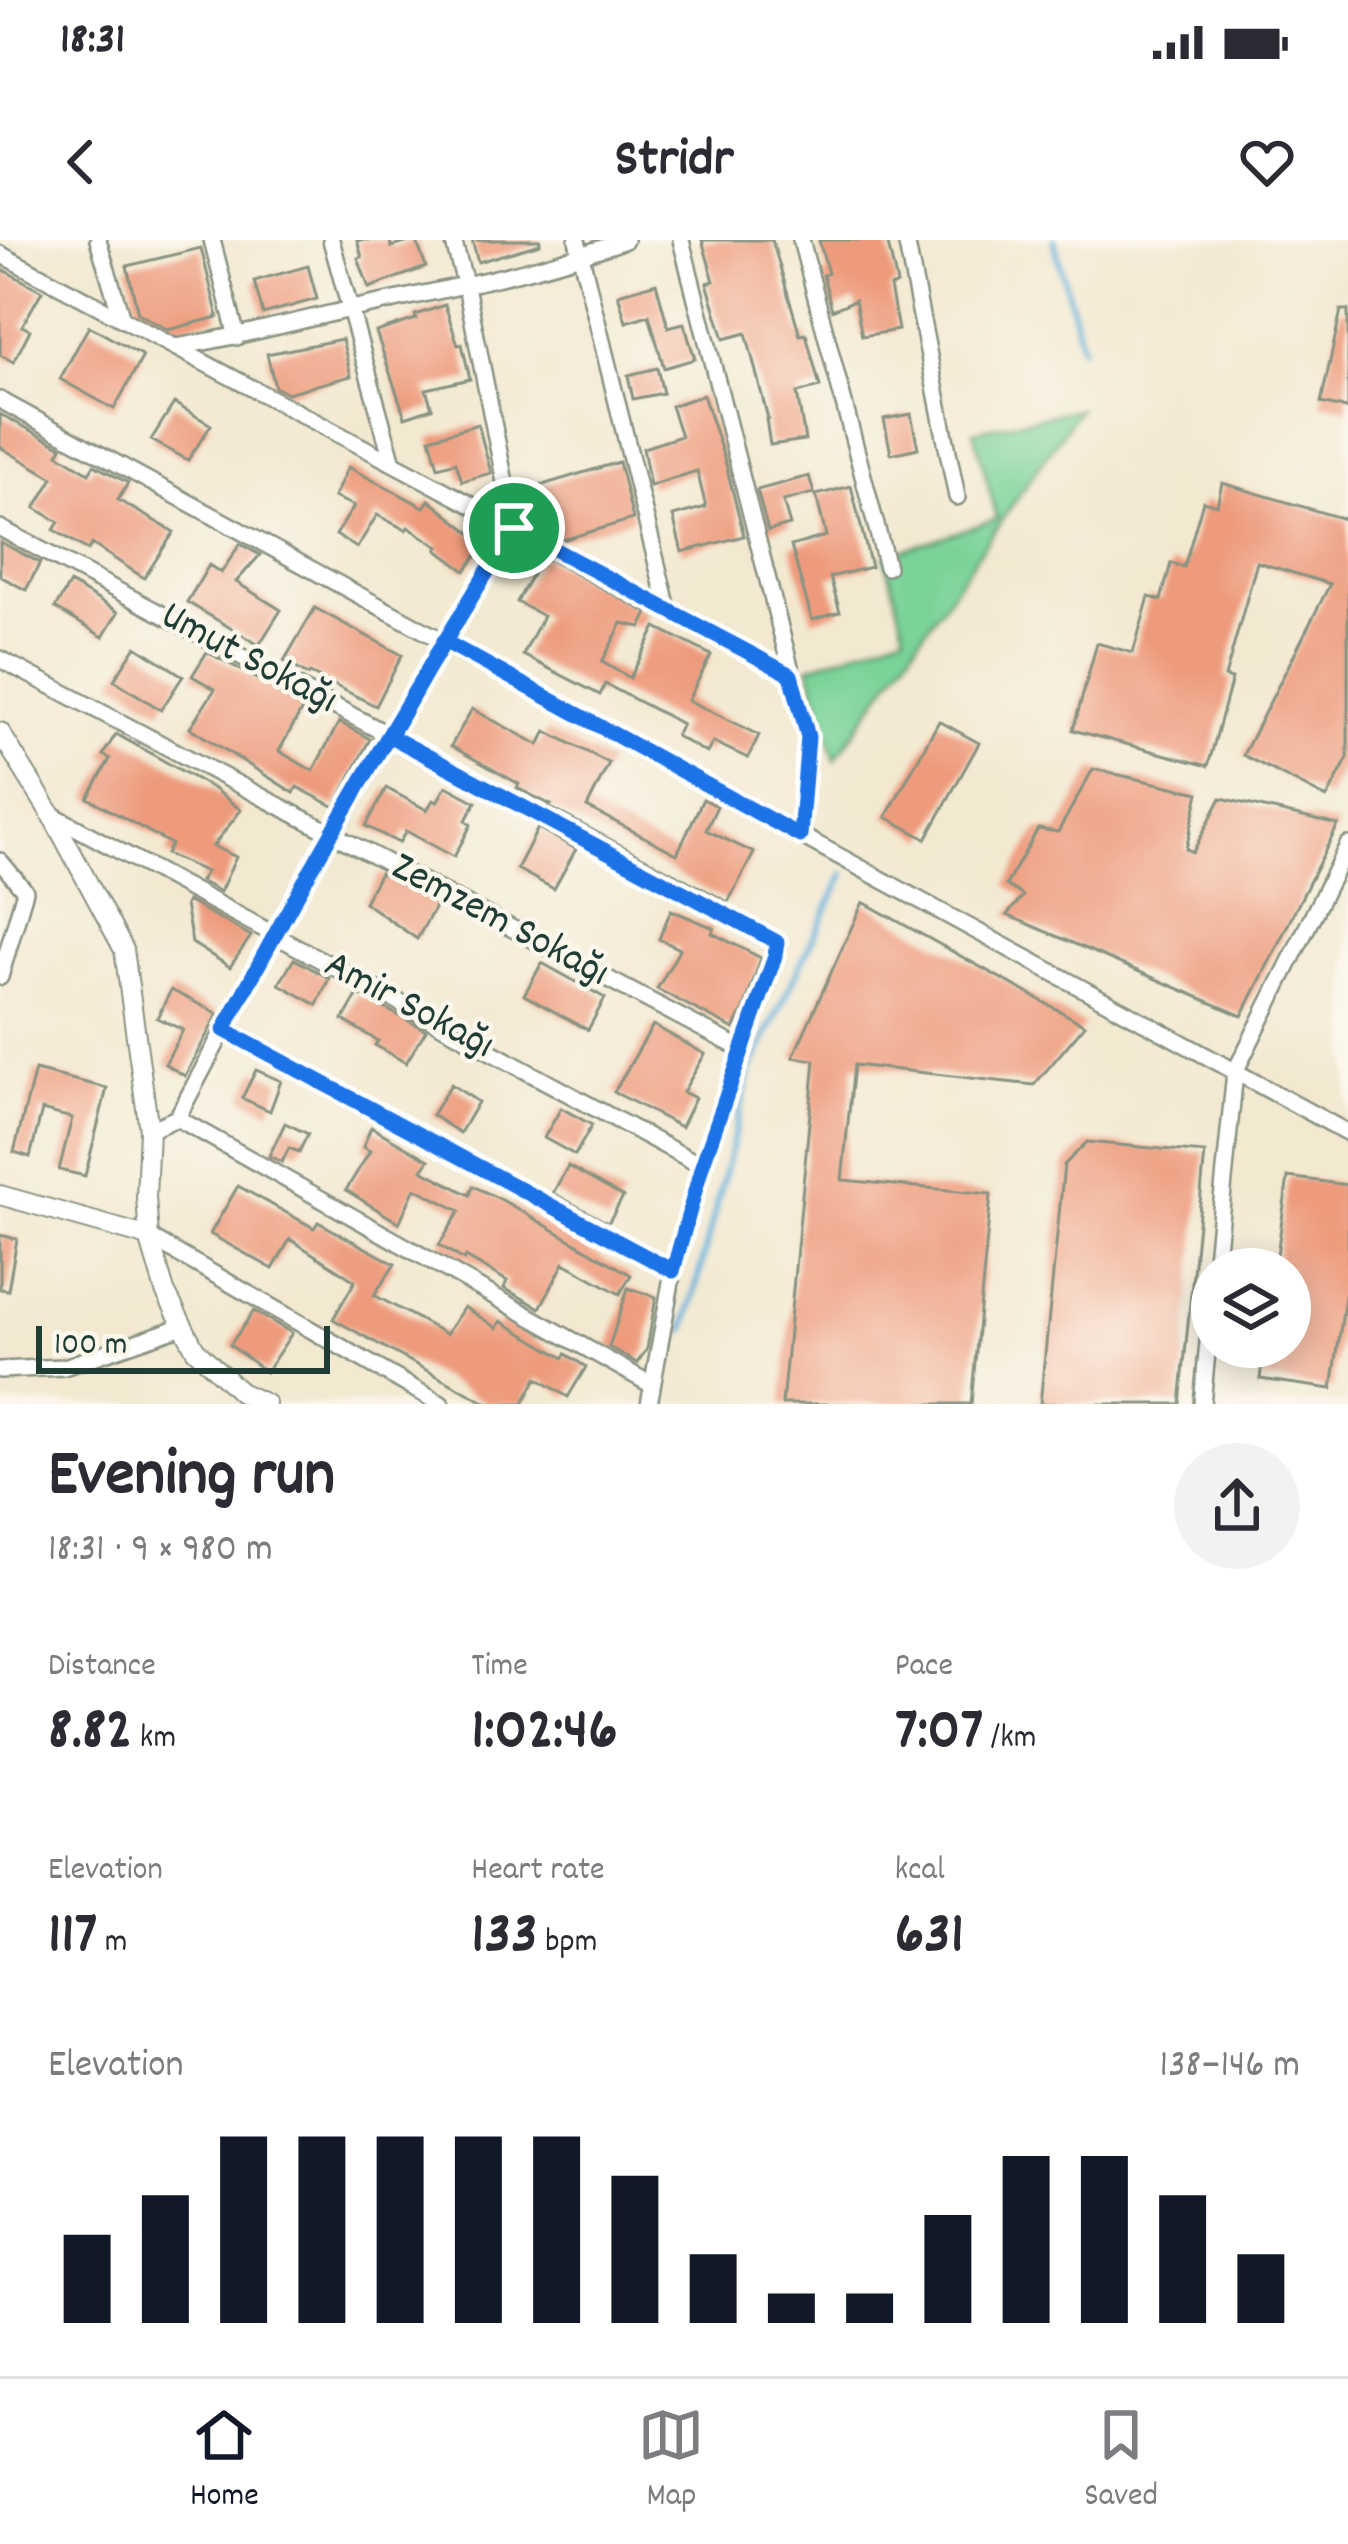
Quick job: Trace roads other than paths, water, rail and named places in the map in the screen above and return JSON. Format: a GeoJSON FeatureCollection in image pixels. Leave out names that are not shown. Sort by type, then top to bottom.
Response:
{"type":"FeatureCollection","features":[{"type":"Feature","properties":{"kind":"street"},"geometry":{"type":"LineString","coordinates":[[98,240],[122,319]]}},
{"type":"Feature","properties":{"kind":"street"},"geometry":{"type":"LineString","coordinates":[[212,240],[237,338]]}},
{"type":"Feature","properties":{"kind":"street"},"geometry":{"type":"LineString","coordinates":[[332,240],[393,463]]}},
{"type":"Feature","properties":{"kind":"street"},"geometry":{"type":"LineString","coordinates":[[149,1130],[177,1118],[331,834],[514,528],[453,240]]}},
{"type":"Feature","properties":{"kind":"street"},"geometry":{"type":"LineString","coordinates":[[175,347],[237,338],[466,286],[579,248],[626,240]]}},
{"type":"Feature","properties":{"kind":"street"},"geometry":{"type":"LineString","coordinates":[[681,240],[808,737],[800,836]]}},
{"type":"Feature","properties":{"kind":"street"},"geometry":{"type":"LineString","coordinates":[[801,240],[887,567]]}},
{"type":"Feature","properties":{"kind":"street"},"geometry":{"type":"LineString","coordinates":[[906,240],[957,497]]}},
{"type":"Feature","properties":{"kind":"street"},"geometry":{"type":"LineString","coordinates":[[579,248],[668,609]]}},
{"type":"Feature","properties":{"kind":"street"},"geometry":{"type":"LineString","coordinates":[[0,254],[791,675]]}},
{"type":"Feature","properties":{"kind":"street"},"geometry":{"type":"LineString","coordinates":[[0,400],[1348,1133]]}},
{"type":"Feature","properties":{"kind":"street","name":"Umut Sokağı"},"geometry":{"type":"LineString","coordinates":[[0,528],[777,942],[743,1050]]}},
{"type":"Feature","properties":{"kind":"street","name":"Zemzem Sokağı"},"geometry":{"type":"LineString","coordinates":[[0,659],[743,1050]]}},
{"type":"Feature","properties":{"kind":"street"},"geometry":{"type":"LineString","coordinates":[[0,732],[51,814],[124,950],[149,1130],[149,1237],[165,1291],[195,1349],[240,1392],[266,1404]]}},
{"type":"Feature","properties":{"kind":"street","name":"Amir Sokağı"},"geometry":{"type":"LineString","coordinates":[[51,814],[702,1166]]}},
{"type":"Feature","properties":{"kind":"street"},"geometry":{"type":"LineString","coordinates":[[1217,1248],[1235,1072],[1348,845]]}},
{"type":"Feature","properties":{"kind":"street"},"geometry":{"type":"LineString","coordinates":[[0,860],[25,891],[0,977]]}},
{"type":"Feature","properties":{"kind":"street"},"geometry":{"type":"LineString","coordinates":[[224,1030],[673,1271]]}},
{"type":"Feature","properties":{"kind":"street"},"geometry":{"type":"LineString","coordinates":[[649,1404],[673,1271],[702,1166],[743,1050]]}},
{"type":"Feature","properties":{"kind":"street"},"geometry":{"type":"LineString","coordinates":[[177,1118],[652,1385]]}},
{"type":"Feature","properties":{"kind":"street"},"geometry":{"type":"LineString","coordinates":[[0,1195],[149,1237],[441,1404]]}},
{"type":"Feature","properties":{"kind":"street"},"geometry":{"type":"LineString","coordinates":[[0,1370],[64,1367],[183,1326]]}},
{"type":"Feature","properties":{"kind":"street"},"geometry":{"type":"LineString","coordinates":[[1202,1404],[1205,1368]]}},
{"type":"Feature","properties":{"kind":"waterway"},"geometry":{"type":"LineString","coordinates":[[1054,240],[1082,348]]}},
{"type":"Feature","properties":{"kind":"waterway"},"geometry":{"type":"LineString","coordinates":[[685,1330],[751,1068],[844,874]]}}]}
